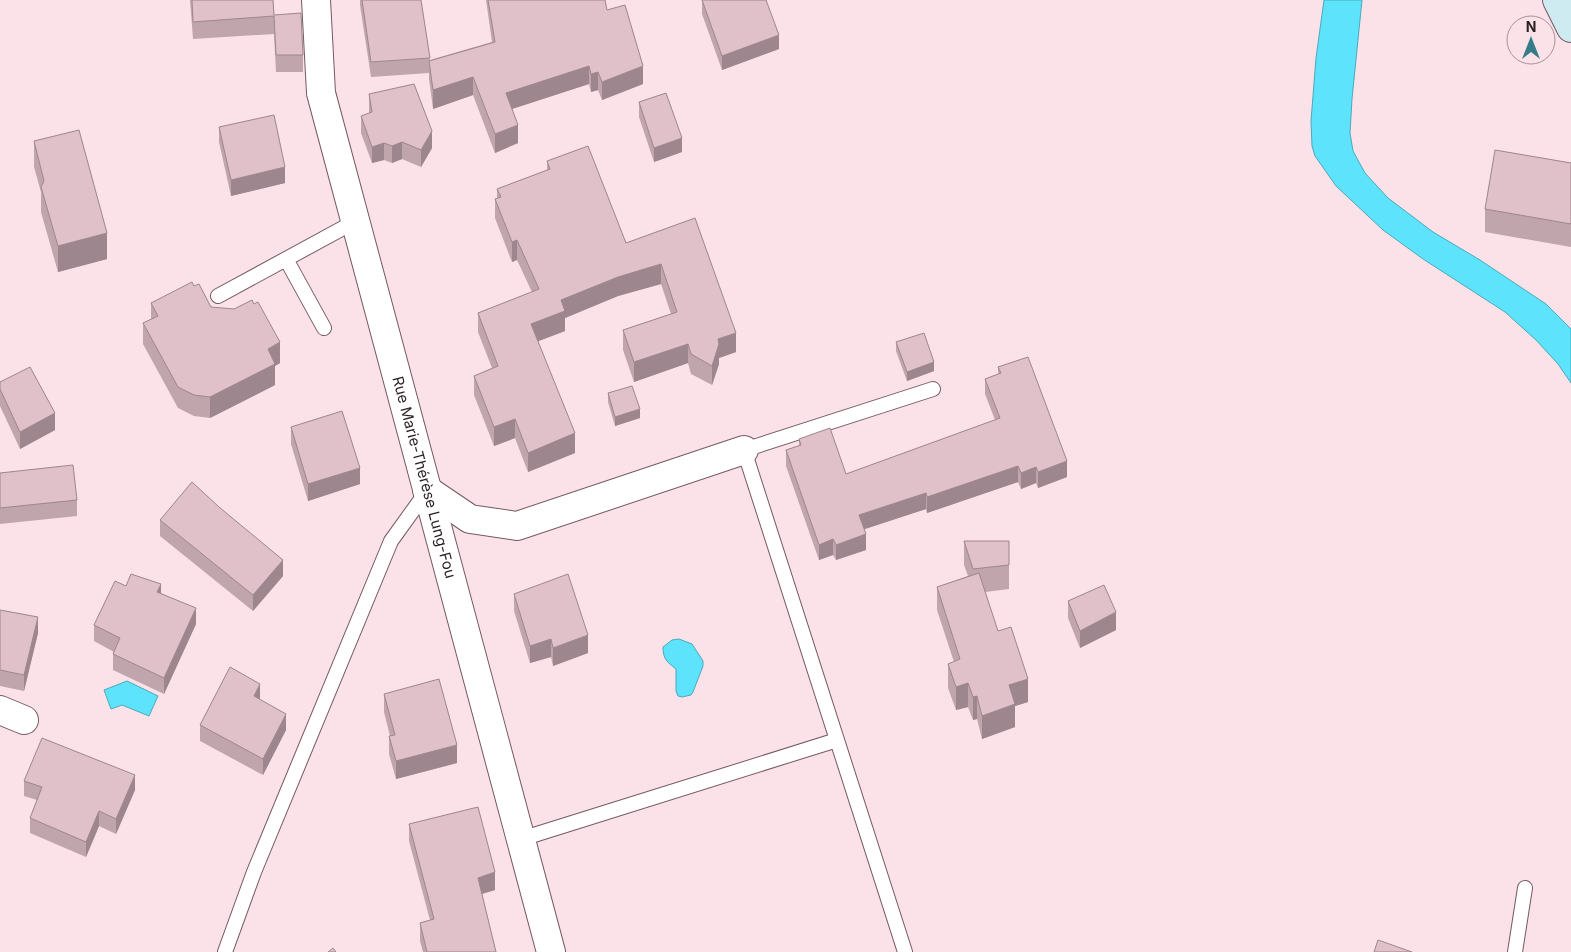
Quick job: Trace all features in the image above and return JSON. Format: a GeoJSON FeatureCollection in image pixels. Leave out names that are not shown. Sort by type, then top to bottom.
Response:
{"type":"FeatureCollection","features":[{"type":"Feature","properties":{"kind":"main road"},"geometry":{"type":"LineString","coordinates":[[1557,0],[1571,28]]}},
{"type":"Feature","properties":{"kind":"street","name":"Rue Marie-Thérèse Lung-Fou"},"geometry":{"type":"LineString","coordinates":[[316,0],[322,93],[551,952]]}},
{"type":"Feature","properties":{"kind":"street"},"geometry":{"type":"LineString","coordinates":[[427,490],[470,519],[517,526],[744,450]]}},
{"type":"Feature","properties":{"kind":"lane"},"geometry":{"type":"LineString","coordinates":[[218,296],[356,221]]}},
{"type":"Feature","properties":{"kind":"lane"},"geometry":{"type":"LineString","coordinates":[[286,259],[324,328]]}},
{"type":"Feature","properties":{"kind":"lane"},"geometry":{"type":"LineString","coordinates":[[905,952],[744,450],[933,390]]}},
{"type":"Feature","properties":{"kind":"lane"},"geometry":{"type":"LineString","coordinates":[[225,952],[254,872],[391,541],[427,490]]}},
{"type":"Feature","properties":{"kind":"lane"},"geometry":{"type":"LineString","coordinates":[[521,839],[837,740]]}},
{"type":"Feature","properties":{"kind":"lane"},"geometry":{"type":"LineString","coordinates":[[1515,952],[1525,888]]}},
{"type":"Feature","properties":{"kind":"water"},"geometry":{"type":"Polygon","coordinates":[[[1324,0],[1362,0],[1350,133],[1353,151],[1365,173],[1388,198],[1433,232],[1480,260],[1546,304],[1571,329],[1571,383],[1558,364],[1536,340],[1505,312],[1423,259],[1383,230],[1336,186],[1315,156],[1312,146],[1311,121],[1316,58],[1324,0]]]}},
{"type":"Feature","properties":{"kind":"water"},"geometry":{"type":"Polygon","coordinates":[[[679,639],[692,644],[703,661],[703,666],[693,692],[691,695],[682,697],[678,696],[676,691],[676,669],[666,660],[663,651],[663,647],[672,640],[679,639]]]}},
{"type":"Feature","properties":{"kind":"water"},"geometry":{"type":"Polygon","coordinates":[[[127,681],[158,696],[149,716],[122,705],[111,709],[104,690],[127,681]]]}},
{"type":"Feature","properties":{"kind":"building"},"geometry":{"type":"Polygon","coordinates":[[[192,0],[273,0],[274,15],[301,13],[303,55],[276,55],[274,16],[193,22],[192,0]]]}},
{"type":"Feature","properties":{"kind":"building"},"geometry":{"type":"Polygon","coordinates":[[[362,0],[421,0],[430,58],[371,62],[362,0]]]}},
{"type":"Feature","properties":{"kind":"building"},"geometry":{"type":"Polygon","coordinates":[[[488,0],[605,0],[607,10],[625,5],[643,66],[602,82],[598,72],[591,74],[589,66],[506,93],[518,125],[495,134],[473,77],[433,90],[429,61],[495,42],[488,0]]]}},
{"type":"Feature","properties":{"kind":"building"},"geometry":{"type":"Polygon","coordinates":[[[702,0],[766,0],[779,35],[722,56],[702,0]]]}},
{"type":"Feature","properties":{"kind":"building"},"geometry":{"type":"Polygon","coordinates":[[[414,84],[432,131],[421,150],[402,142],[392,146],[384,143],[372,147],[361,116],[372,112],[369,94],[414,84]]]}},
{"type":"Feature","properties":{"kind":"building"},"geometry":{"type":"Polygon","coordinates":[[[666,93],[682,138],[654,148],[639,102],[666,93]]]}},
{"type":"Feature","properties":{"kind":"building"},"geometry":{"type":"Polygon","coordinates":[[[274,115],[285,167],[231,180],[219,127],[274,115]]]}},
{"type":"Feature","properties":{"kind":"building"},"geometry":{"type":"Polygon","coordinates":[[[79,130],[107,233],[58,246],[41,187],[44,181],[34,141],[79,130]]]}},
{"type":"Feature","properties":{"kind":"building"},"geometry":{"type":"Polygon","coordinates":[[[588,146],[626,243],[695,218],[736,333],[718,339],[719,344],[712,366],[691,354],[688,344],[634,362],[623,330],[677,312],[661,264],[618,277],[561,300],[565,311],[531,324],[575,433],[528,453],[515,419],[494,427],[474,376],[498,366],[478,313],[539,289],[517,240],[512,242],[495,199],[501,197],[497,189],[550,169],[547,161],[588,146]]]}},
{"type":"Feature","properties":{"kind":"building"},"geometry":{"type":"Polygon","coordinates":[[[1495,150],[1571,163],[1571,224],[1485,209],[1495,150]]]}},
{"type":"Feature","properties":{"kind":"building"},"geometry":{"type":"Polygon","coordinates":[[[192,282],[194,286],[199,284],[211,307],[234,309],[252,300],[254,304],[258,302],[280,342],[268,349],[275,364],[210,397],[194,395],[178,387],[143,323],[158,316],[151,303],[192,282]]]}},
{"type":"Feature","properties":{"kind":"building"},"geometry":{"type":"Polygon","coordinates":[[[924,333],[934,362],[907,372],[896,342],[924,333]]]}},
{"type":"Feature","properties":{"kind":"building"},"geometry":{"type":"Polygon","coordinates":[[[1028,357],[1067,461],[1038,472],[1036,467],[1021,473],[1018,466],[927,497],[926,493],[859,515],[866,534],[836,545],[833,539],[819,545],[786,450],[801,445],[799,439],[830,428],[846,474],[1000,418],[985,379],[1001,373],[998,367],[1028,357]]]}},
{"type":"Feature","properties":{"kind":"building"},"geometry":{"type":"Polygon","coordinates":[[[30,367],[55,413],[20,432],[0,389],[0,382],[30,367]]]}},
{"type":"Feature","properties":{"kind":"building"},"geometry":{"type":"Polygon","coordinates":[[[632,386],[640,409],[615,417],[608,393],[632,386]]]}},
{"type":"Feature","properties":{"kind":"building"},"geometry":{"type":"Polygon","coordinates":[[[342,411],[360,468],[308,484],[291,427],[342,411]]]}},
{"type":"Feature","properties":{"kind":"building"},"geometry":{"type":"Polygon","coordinates":[[[73,465],[77,500],[0,508],[0,473],[73,465]]]}},
{"type":"Feature","properties":{"kind":"building"},"geometry":{"type":"Polygon","coordinates":[[[192,482],[283,560],[253,595],[160,520],[192,482]]]}},
{"type":"Feature","properties":{"kind":"building"},"geometry":{"type":"Polygon","coordinates":[[[964,541],[1009,541],[1009,565],[973,569],[964,541]]]}},
{"type":"Feature","properties":{"kind":"building"},"geometry":{"type":"Polygon","coordinates":[[[979,573],[998,631],[1011,627],[1028,679],[1009,685],[1015,704],[982,716],[977,696],[973,697],[968,683],[956,687],[948,664],[960,659],[937,587],[979,573]]]}},
{"type":"Feature","properties":{"kind":"building"},"geometry":{"type":"Polygon","coordinates":[[[131,574],[161,584],[157,592],[196,608],[164,678],[113,654],[120,638],[94,625],[115,581],[126,586],[131,574]]]}},
{"type":"Feature","properties":{"kind":"building"},"geometry":{"type":"Polygon","coordinates":[[[568,574],[588,635],[553,648],[551,639],[530,646],[514,594],[568,574]]]}},
{"type":"Feature","properties":{"kind":"building"},"geometry":{"type":"Polygon","coordinates":[[[1104,585],[1116,612],[1080,631],[1068,601],[1104,585]]]}},
{"type":"Feature","properties":{"kind":"building"},"geometry":{"type":"Polygon","coordinates":[[[0,610],[38,617],[24,675],[0,670],[0,610]]]}},
{"type":"Feature","properties":{"kind":"building"},"geometry":{"type":"Polygon","coordinates":[[[230,667],[260,684],[254,696],[286,714],[263,759],[200,725],[230,667]]]}},
{"type":"Feature","properties":{"kind":"building"},"geometry":{"type":"Polygon","coordinates":[[[439,679],[457,745],[396,761],[389,736],[395,735],[384,694],[439,679]]]}},
{"type":"Feature","properties":{"kind":"building"},"geometry":{"type":"Polygon","coordinates":[[[42,738],[135,775],[116,819],[99,811],[86,842],[30,818],[42,787],[24,781],[42,738]]]}},
{"type":"Feature","properties":{"kind":"building"},"geometry":{"type":"Polygon","coordinates":[[[478,807],[495,872],[478,878],[496,952],[427,952],[420,923],[434,919],[409,824],[478,807]]]}},
{"type":"Feature","properties":{"kind":"building"},"geometry":{"type":"Polygon","coordinates":[[[1378,940],[1412,952],[1374,952],[1378,940]]]}},
{"type":"Feature","properties":{"kind":"building"},"geometry":{"type":"Polygon","coordinates":[[[333,948],[336,952],[328,952],[333,948]]]}}]}
